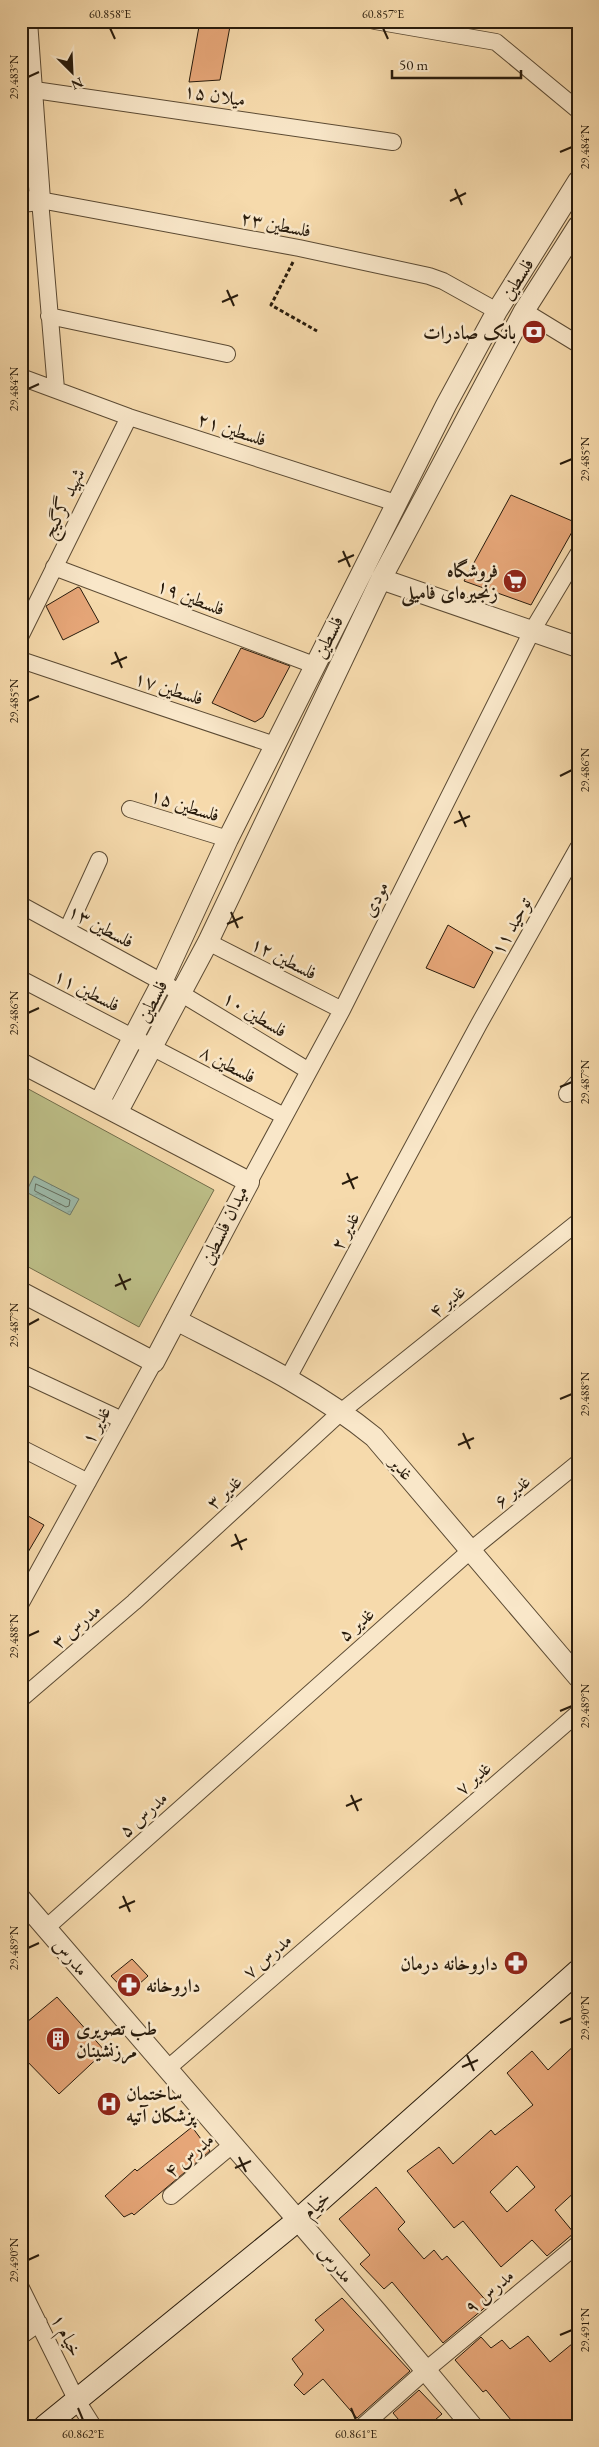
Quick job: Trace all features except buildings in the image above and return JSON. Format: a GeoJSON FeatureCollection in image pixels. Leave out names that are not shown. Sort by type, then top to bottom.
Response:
{"type":"FeatureCollection","features":[{"type":"Feature","properties":{"kind":"main road","name":"خیام"},"geometry":{"type":"LineString","coordinates":[[45,2426],[298,2220],[578,1971]]}},
{"type":"Feature","properties":{"kind":"street"},"geometry":{"type":"LineString","coordinates":[[27,21],[31,201],[49,316],[56,389]]}},
{"type":"Feature","properties":{"kind":"street"},"geometry":{"type":"LineString","coordinates":[[374,21],[496,42],[578,110]]}},
{"type":"Feature","properties":{"kind":"street","name":"میلان ۱۵"},"geometry":{"type":"LineString","coordinates":[[27,87],[393,142]]}},
{"type":"Feature","properties":{"kind":"street","name":"فلسطین"},"geometry":{"type":"LineString","coordinates":[[99,1103],[162,982],[228,839],[446,404],[497,312],[578,180]]}},
{"type":"Feature","properties":{"kind":"street","name":"فلسطین ۲۳"},"geometry":{"type":"LineString","coordinates":[[31,201],[299,248],[429,276],[443,281],[497,312]]}},
{"type":"Feature","properties":{"kind":"street","name":"فلسطین"},"geometry":{"type":"LineString","coordinates":[[117,1113],[208,942],[381,579],[524,311],[578,226]]}},
{"type":"Feature","properties":{"kind":"street"},"geometry":{"type":"LineString","coordinates":[[524,311],[578,344]]}},
{"type":"Feature","properties":{"kind":"street"},"geometry":{"type":"LineString","coordinates":[[49,316],[227,354]]}},
{"type":"Feature","properties":{"kind":"street","name":"فلسطین ۲۱"},"geometry":{"type":"LineString","coordinates":[[21,377],[129,417],[396,504]]}},
{"type":"Feature","properties":{"kind":"street"},"geometry":{"type":"LineString","coordinates":[[446,404],[468,416]]}},
{"type":"Feature","properties":{"kind":"street","name":"شهید گرگیج"},"geometry":{"type":"LineString","coordinates":[[21,635],[129,417]]}},
{"type":"Feature","properties":{"kind":"street","name":"مودی"},"geometry":{"type":"LineString","coordinates":[[249,1182],[342,1010],[532,631],[578,554]]}},
{"type":"Feature","properties":{"kind":"street","name":"فلسطین ۱۹"},"geometry":{"type":"LineString","coordinates":[[54,566],[314,665]]}},
{"type":"Feature","properties":{"kind":"street"},"geometry":{"type":"LineString","coordinates":[[381,579],[578,647]]}},
{"type":"Feature","properties":{"kind":"street","name":"فلسطین ۱۷"},"geometry":{"type":"LineString","coordinates":[[21,660],[275,745]]}},
{"type":"Feature","properties":{"kind":"street","name":"فلسطین ۱۵"},"geometry":{"type":"LineString","coordinates":[[130,809],[228,839]]}},
{"type":"Feature","properties":{"kind":"street","name":"توحید ۱۱"},"geometry":{"type":"LineString","coordinates":[[479,1024],[578,848]]}},
{"type":"Feature","properties":{"kind":"street"},"geometry":{"type":"LineString","coordinates":[[67,930],[99,860]]}},
{"type":"Feature","properties":{"kind":"street","name":"فلسطین ۱۳"},"geometry":{"type":"LineString","coordinates":[[21,905],[180,993]]}},
{"type":"Feature","properties":{"kind":"street","name":"فلسطین ۱۲"},"geometry":{"type":"LineString","coordinates":[[208,942],[342,1010]]}},
{"type":"Feature","properties":{"kind":"street","name":"فلسطین ۱۱"},"geometry":{"type":"LineString","coordinates":[[21,978],[152,1047]]}},
{"type":"Feature","properties":{"kind":"street","name":"فلسطین ۱۰"},"geometry":{"type":"LineString","coordinates":[[180,993],[309,1070]]}},
{"type":"Feature","properties":{"kind":"street","name":"غدیر ۲"},"geometry":{"type":"LineString","coordinates":[[288,1378],[479,1024]]}},
{"type":"Feature","properties":{"kind":"street","name":"فلسطین ۸"},"geometry":{"type":"LineString","coordinates":[[152,1047],[284,1116]]}},
{"type":"Feature","properties":{"kind":"street","name":"میدان فلسطین"},"geometry":{"type":"LineString","coordinates":[[21,1063],[249,1182],[154,1362]]}},
{"type":"Feature","properties":{"kind":"street","name":"غدیر ۴"},"geometry":{"type":"LineString","coordinates":[[342,1411],[578,1222]]}},
{"type":"Feature","properties":{"kind":"street"},"geometry":{"type":"LineString","coordinates":[[21,1292],[154,1362]]}},
{"type":"Feature","properties":{"kind":"street","name":"غدیر"},"geometry":{"type":"LineString","coordinates":[[176,1320],[288,1378],[342,1411],[374,1437],[578,1677]]}},
{"type":"Feature","properties":{"kind":"street","name":"غدیر ۱"},"geometry":{"type":"LineString","coordinates":[[21,1603],[154,1362]]}},
{"type":"Feature","properties":{"kind":"street"},"geometry":{"type":"LineString","coordinates":[[21,1372],[122,1420]]}},
{"type":"Feature","properties":{"kind":"street","name":"غدیر ۳"},"geometry":{"type":"LineString","coordinates":[[134,1602],[342,1411]]}},
{"type":"Feature","properties":{"kind":"street"},"geometry":{"type":"LineString","coordinates":[[21,1448],[88,1482]]}},
{"type":"Feature","properties":{"kind":"street","name":"غدیر ۶"},"geometry":{"type":"LineString","coordinates":[[472,1550],[578,1463]]}},
{"type":"Feature","properties":{"kind":"street","name":"غدیر ۵"},"geometry":{"type":"LineString","coordinates":[[267,1729],[472,1550]]}},
{"type":"Feature","properties":{"kind":"street","name":"مدرس ۳"},"geometry":{"type":"LineString","coordinates":[[21,1699],[134,1602]]}},
{"type":"Feature","properties":{"kind":"street","name":"غدیر ۷"},"geometry":{"type":"LineString","coordinates":[[394,1873],[578,1713]]}},
{"type":"Feature","properties":{"kind":"street","name":"مدرس ۵"},"geometry":{"type":"LineString","coordinates":[[46,1928],[267,1729]]}},
{"type":"Feature","properties":{"kind":"street","name":"مدرس ۷"},"geometry":{"type":"LineString","coordinates":[[167,2069],[394,1873]]}},
{"type":"Feature","properties":{"kind":"street","name":"مدرس"},"geometry":{"type":"LineString","coordinates":[[21,1899],[298,2220],[472,2426]]}},
{"type":"Feature","properties":{"kind":"street","name":"مدرس ۴"},"geometry":{"type":"LineString","coordinates":[[172,2196],[232,2145]]}},
{"type":"Feature","properties":{"kind":"street","name":"مدرس ۹"},"geometry":{"type":"LineString","coordinates":[[363,2426],[426,2370],[578,2244]]}},
{"type":"Feature","properties":{"kind":"street","name":"خیام ۱"},"geometry":{"type":"LineString","coordinates":[[21,2288],[76,2399],[93,2426]]}},
{"type":"Feature","properties":{"kind":"street"},"geometry":{"type":"LineString","coordinates":[[21,2336],[39,2323]]}},
{"type":"Feature","properties":{"kind":"path"},"geometry":{"type":"LineString","coordinates":[[299,248],[271,305],[318,332]]}},
{"type":"Feature","properties":{"kind":"green space"},"geometry":{"type":"Polygon","coordinates":[[[21,1085],[214,1190],[139,1327],[21,1263],[21,1085]]]}},
{"type":"Feature","properties":{"kind":"water"},"geometry":{"type":"Polygon","coordinates":[[[34,1176],[79,1199],[70,1215],[26,1192],[34,1176]]]}},
{"type":"Feature","properties":{"kind":"place","name":"بانک صادرات"},"geometry":{"type":"Point","coordinates":[534,332]}},
{"type":"Feature","properties":{"kind":"place","name":"فروشگاه زنجیره‌ای فامیلی"},"geometry":{"type":"Point","coordinates":[515,581]}},
{"type":"Feature","properties":{"kind":"place","name":"داروخانه درمان"},"geometry":{"type":"Point","coordinates":[516,1963]}},
{"type":"Feature","properties":{"kind":"place","name":"داروخانه"},"geometry":{"type":"Point","coordinates":[129,1985]}},
{"type":"Feature","properties":{"kind":"place","name":"طب تصویری مرزنشینان"},"geometry":{"type":"Point","coordinates":[58,2039]}},
{"type":"Feature","properties":{"kind":"place","name":"ساختمان پزشکان آتیه"},"geometry":{"type":"Point","coordinates":[109,2104]}}]}
